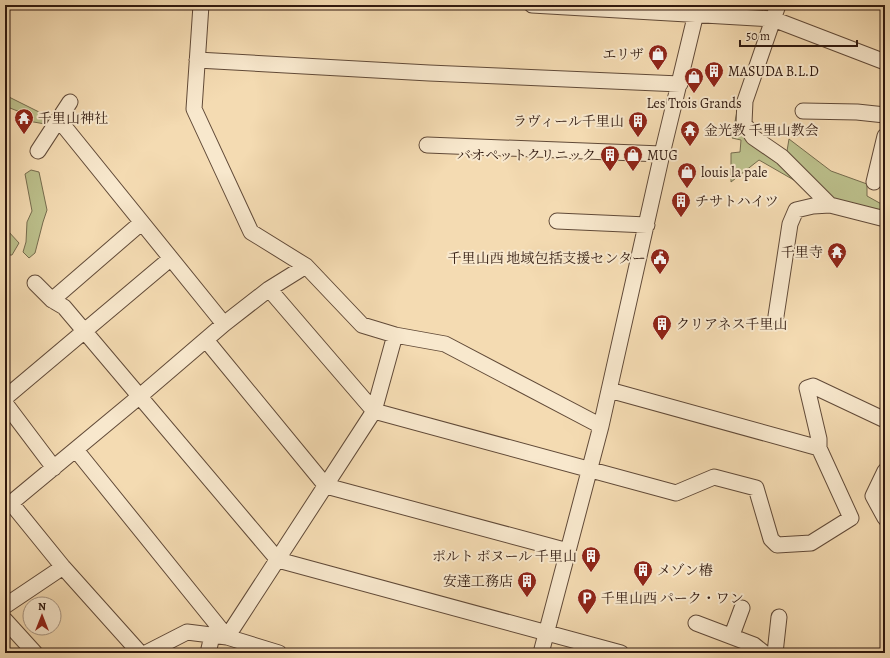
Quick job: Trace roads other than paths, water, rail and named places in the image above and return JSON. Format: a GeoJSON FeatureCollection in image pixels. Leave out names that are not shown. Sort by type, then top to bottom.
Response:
{"type":"FeatureCollection","features":[{"type":"Feature","properties":{"kind":"street"},"geometry":{"type":"LineString","coordinates":[[201,5],[194,109],[251,232],[306,266],[362,325],[395,335],[445,344],[601,426]]}},
{"type":"Feature","properties":{"kind":"street"},"geometry":{"type":"LineString","coordinates":[[532,5],[776,12],[885,62]]}},
{"type":"Feature","properties":{"kind":"street"},"geometry":{"type":"LineString","coordinates":[[541,653],[601,426],[662,154],[697,10]]}},
{"type":"Feature","properties":{"kind":"street"},"geometry":{"type":"LineString","coordinates":[[776,12],[745,101],[744,123],[753,137],[782,157],[830,205]]}},
{"type":"Feature","properties":{"kind":"street"},"geometry":{"type":"LineString","coordinates":[[197,60],[680,84]]}},
{"type":"Feature","properties":{"kind":"street"},"geometry":{"type":"LineString","coordinates":[[38,151],[70,102]]}},
{"type":"Feature","properties":{"kind":"street"},"geometry":{"type":"LineString","coordinates":[[803,111],[858,112],[885,115]]}},
{"type":"Feature","properties":{"kind":"street"},"geometry":{"type":"LineString","coordinates":[[59,120],[224,324]]}},
{"type":"Feature","properties":{"kind":"street"},"geometry":{"type":"LineString","coordinates":[[879,176],[885,136]]}},
{"type":"Feature","properties":{"kind":"street"},"geometry":{"type":"LineString","coordinates":[[427,145],[662,154]]}},
{"type":"Feature","properties":{"kind":"street"},"geometry":{"type":"LineString","coordinates":[[776,316],[790,224],[796,210],[813,206],[830,205],[885,219]]}},
{"type":"Feature","properties":{"kind":"street"},"geometry":{"type":"LineString","coordinates":[[557,221],[647,225]]}},
{"type":"Feature","properties":{"kind":"street"},"geometry":{"type":"LineString","coordinates":[[52,300],[142,223]]}},
{"type":"Feature","properties":{"kind":"street"},"geometry":{"type":"LineString","coordinates":[[5,398],[170,259]]}},
{"type":"Feature","properties":{"kind":"street"},"geometry":{"type":"LineString","coordinates":[[140,653],[8,505],[76,450],[224,324],[269,289],[306,266]]}},
{"type":"Feature","properties":{"kind":"street"},"geometry":{"type":"LineString","coordinates":[[35,283],[52,300],[64,308],[278,560],[620,653]]}},
{"type":"Feature","properties":{"kind":"street"},"geometry":{"type":"LineString","coordinates":[[269,289],[374,411],[676,493],[714,477],[756,488],[771,539],[778,544],[811,543],[851,518],[819,448],[819,439],[807,388],[813,386],[885,420]]}},
{"type":"Feature","properties":{"kind":"street"},"geometry":{"type":"LineString","coordinates":[[208,653],[219,636],[278,560],[374,411],[395,335]]}},
{"type":"Feature","properties":{"kind":"street"},"geometry":{"type":"LineString","coordinates":[[206,340],[326,486],[568,551]]}},
{"type":"Feature","properties":{"kind":"street"},"geometry":{"type":"LineString","coordinates":[[609,390],[819,448]]}},
{"type":"Feature","properties":{"kind":"street"},"geometry":{"type":"LineString","coordinates":[[5,404],[54,468]]}},
{"type":"Feature","properties":{"kind":"street"},"geometry":{"type":"LineString","coordinates":[[76,450],[219,636]]}},
{"type":"Feature","properties":{"kind":"street"},"geometry":{"type":"LineString","coordinates":[[885,471],[873,496],[885,518]]}},
{"type":"Feature","properties":{"kind":"street"},"geometry":{"type":"LineString","coordinates":[[5,606],[62,566]]}},
{"type":"Feature","properties":{"kind":"street"},"geometry":{"type":"LineString","coordinates":[[732,635],[742,608]]}},
{"type":"Feature","properties":{"kind":"street"},"geometry":{"type":"LineString","coordinates":[[775,653],[779,617]]}},
{"type":"Feature","properties":{"kind":"street"},"geometry":{"type":"LineString","coordinates":[[5,621],[35,653]]}},
{"type":"Feature","properties":{"kind":"street"},"geometry":{"type":"LineString","coordinates":[[696,623],[732,635],[754,645],[764,653]]}},
{"type":"Feature","properties":{"kind":"street"},"geometry":{"type":"LineString","coordinates":[[146,653],[187,632],[219,636],[279,653]]}},
{"type":"Feature","properties":{"kind":"place","name":"エリザ"},"geometry":{"type":"Point","coordinates":[658,71]}},
{"type":"Feature","properties":{"kind":"place","name":"MASUDA B.L.D"},"geometry":{"type":"Point","coordinates":[714,88]}},
{"type":"Feature","properties":{"kind":"place","name":"Les Trois Grands"},"geometry":{"type":"Point","coordinates":[694,94]}},
{"type":"Feature","properties":{"kind":"place","name":"千里山神社"},"geometry":{"type":"Point","coordinates":[24,135]}},
{"type":"Feature","properties":{"kind":"place","name":"ラヴィール千里山"},"geometry":{"type":"Point","coordinates":[638,138]}},
{"type":"Feature","properties":{"kind":"place","name":"金光教 千里山教会"},"geometry":{"type":"Point","coordinates":[690,147]}},
{"type":"Feature","properties":{"kind":"place","name":"バオペットクリニック"},"geometry":{"type":"Point","coordinates":[610,172]}},
{"type":"Feature","properties":{"kind":"place","name":"MUG"},"geometry":{"type":"Point","coordinates":[633,172]}},
{"type":"Feature","properties":{"kind":"place","name":"louis la pale"},"geometry":{"type":"Point","coordinates":[687,189]}},
{"type":"Feature","properties":{"kind":"place","name":"チサトハイツ"},"geometry":{"type":"Point","coordinates":[681,218]}},
{"type":"Feature","properties":{"kind":"place","name":"千里寺"},"geometry":{"type":"Point","coordinates":[837,269]}},
{"type":"Feature","properties":{"kind":"place","name":"千里山西 地域包括支援センター"},"geometry":{"type":"Point","coordinates":[660,275]}},
{"type":"Feature","properties":{"kind":"place","name":"クリアネス千里山"},"geometry":{"type":"Point","coordinates":[662,341]}},
{"type":"Feature","properties":{"kind":"place","name":"ポルト ボヌール 千里山"},"geometry":{"type":"Point","coordinates":[591,573]}},
{"type":"Feature","properties":{"kind":"place","name":"メゾン椿"},"geometry":{"type":"Point","coordinates":[643,587]}},
{"type":"Feature","properties":{"kind":"place","name":"安達工務店"},"geometry":{"type":"Point","coordinates":[527,598]}},
{"type":"Feature","properties":{"kind":"place","name":"千里山西 パーク・ワン"},"geometry":{"type":"Point","coordinates":[587,615]}}]}
